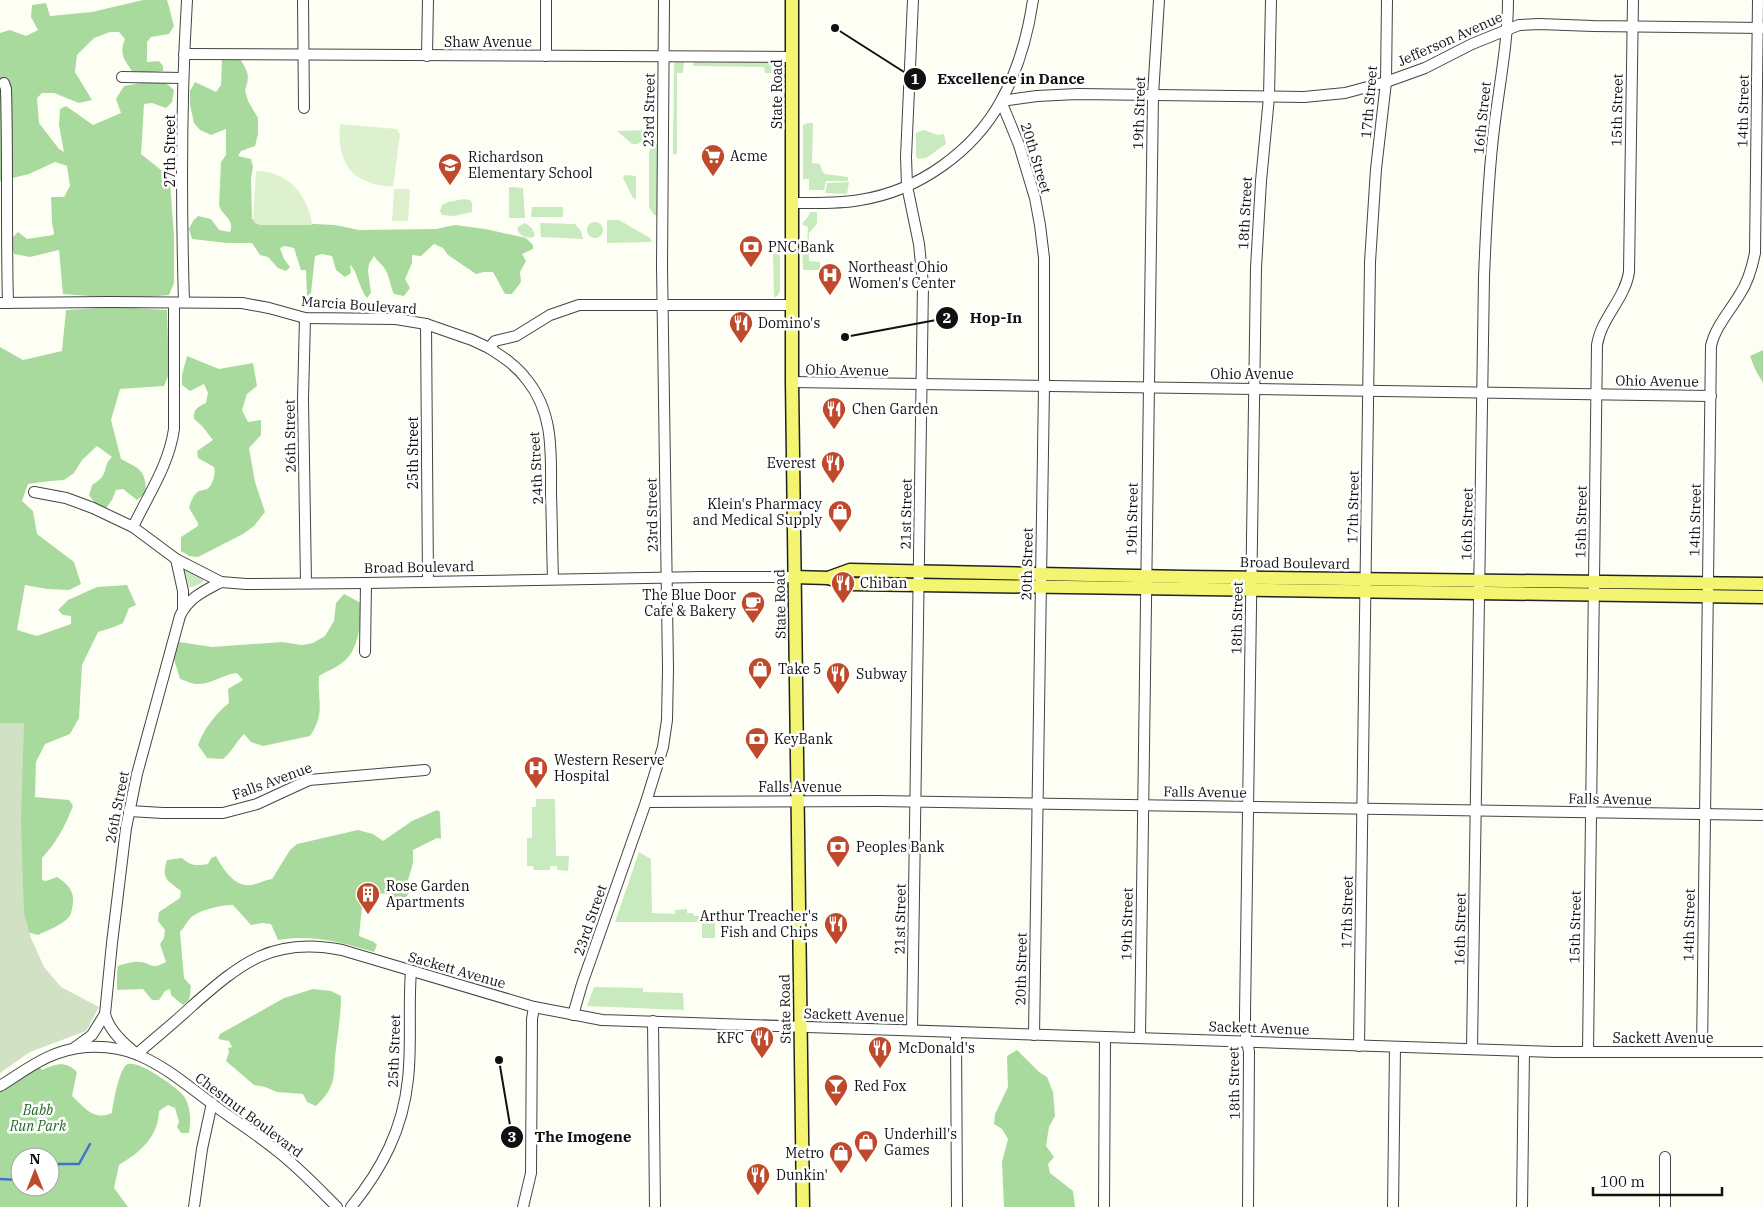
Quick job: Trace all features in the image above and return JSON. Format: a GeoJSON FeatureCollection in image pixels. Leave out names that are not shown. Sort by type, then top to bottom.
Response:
{"type":"FeatureCollection","features":[{"type":"Feature","properties":{"kind":"main road","name":"State Road"},"geometry":{"type":"LineString","coordinates":[[792,0],[792,382],[803,1207]]}},
{"type":"Feature","properties":{"kind":"main road","name":"Broad Boulevard"},"geometry":{"type":"LineString","coordinates":[[794,577],[828,578],[850,570],[918,578],[1251,584],[1365,592],[1479,587]]}},
{"type":"Feature","properties":{"kind":"main road","name":"Broad Boulevard"},"geometry":{"type":"LineString","coordinates":[[1251,584],[1365,579],[1479,587],[1708,590],[1763,584]]}},
{"type":"Feature","properties":{"kind":"main road","name":"Broad Boulevard"},"geometry":{"type":"LineString","coordinates":[[1708,590],[1763,597]]}},
{"type":"Feature","properties":{"kind":"street","name":"27th Street"},"geometry":{"type":"LineString","coordinates":[[133,527],[163,469],[172,442],[174,429],[183,269],[183,78],[187,0]]}},
{"type":"Feature","properties":{"kind":"street"},"geometry":{"type":"LineString","coordinates":[[303,0],[304,108]]}},
{"type":"Feature","properties":{"kind":"street"},"geometry":{"type":"LineString","coordinates":[[427,56],[428,0]]}},
{"type":"Feature","properties":{"kind":"street"},"geometry":{"type":"LineString","coordinates":[[546,0],[546,56]]}},
{"type":"Feature","properties":{"kind":"street","name":"23rd Street"},"geometry":{"type":"LineString","coordinates":[[573,1015],[582,984],[646,802],[663,747],[667,720],[663,305],[664,0]]}},
{"type":"Feature","properties":{"kind":"street","name":"21st Street"},"geometry":{"type":"LineString","coordinates":[[912,1030],[922,270],[919,244],[907,186],[906,156],[913,0]]}},
{"type":"Feature","properties":{"kind":"street"},"geometry":{"type":"LineString","coordinates":[[792,203],[859,200],[879,196],[924,178],[956,155],[980,131],[1001,101],[1024,44],[1033,0]]}},
{"type":"Feature","properties":{"kind":"street","name":"19th Street"},"geometry":{"type":"LineString","coordinates":[[1140,1038],[1153,95],[1159,0]]}},
{"type":"Feature","properties":{"kind":"street","name":"18th Street"},"geometry":{"type":"LineString","coordinates":[[1248,1207],[1249,1052],[1246,1042],[1245,1014],[1254,389],[1257,234],[1268,97],[1271,0]]}},
{"type":"Feature","properties":{"kind":"street","name":"17th Street"},"geometry":{"type":"LineString","coordinates":[[1359,1046],[1372,222],[1386,82],[1387,0]]}},
{"type":"Feature","properties":{"kind":"street","name":"16th Street"},"geometry":{"type":"LineString","coordinates":[[1472,1049],[1484,277],[1487,203],[1502,63],[1508,28],[1508,0]]}},
{"type":"Feature","properties":{"kind":"street","name":"15th Street"},"geometry":{"type":"LineString","coordinates":[[1588,1052],[1598,338],[1603,325],[1623,292],[1630,272],[1633,0]]}},
{"type":"Feature","properties":{"kind":"street","name":"14th Street"},"geometry":{"type":"LineString","coordinates":[[1702,1052],[1712,340],[1748,280],[1755,253],[1761,28],[1758,0]]}},
{"type":"Feature","properties":{"kind":"street","name":"Jefferson Avenue"},"geometry":{"type":"LineString","coordinates":[[1001,101],[1037,96],[1077,94],[1324,96],[1358,90],[1425,68],[1508,28],[1519,25],[1761,28]]}},
{"type":"Feature","properties":{"kind":"street","name":"Shaw Avenue"},"geometry":{"type":"LineString","coordinates":[[184,54],[792,57]]}},
{"type":"Feature","properties":{"kind":"street"},"geometry":{"type":"LineString","coordinates":[[122,77],[183,78]]}},
{"type":"Feature","properties":{"kind":"street"},"geometry":{"type":"LineString","coordinates":[[4,84],[6,89],[7,126],[4,303]]}},
{"type":"Feature","properties":{"kind":"street","name":"20th Street"},"geometry":{"type":"LineString","coordinates":[[1001,101],[1026,165],[1040,225],[1045,285],[1034,1035]]}},
{"type":"Feature","properties":{"kind":"street","name":"Marcia Boulevard"},"geometry":{"type":"LineString","coordinates":[[4,303],[242,303],[305,318],[396,320],[426,324],[489,348]]}},
{"type":"Feature","properties":{"kind":"street"},"geometry":{"type":"LineString","coordinates":[[489,348],[495,340],[516,336],[550,315],[579,305],[792,306]]}},
{"type":"Feature","properties":{"kind":"street","name":"26th Street"},"geometry":{"type":"LineString","coordinates":[[305,318],[303,400],[306,583]]}},
{"type":"Feature","properties":{"kind":"street","name":"25th Street"},"geometry":{"type":"LineString","coordinates":[[426,324],[428,582]]}},
{"type":"Feature","properties":{"kind":"street","name":"24th Street"},"geometry":{"type":"LineString","coordinates":[[489,348],[514,366],[528,380],[545,413],[550,440],[553,579]]}},
{"type":"Feature","properties":{"kind":"street","name":"Ohio Avenue"},"geometry":{"type":"LineString","coordinates":[[792,382],[1711,396]]}},
{"type":"Feature","properties":{"kind":"street","name":"Broad Boulevard"},"geometry":{"type":"LineString","coordinates":[[34,492],[80,502],[133,527],[176,559],[221,582],[246,584],[366,583],[794,577]]}},
{"type":"Feature","properties":{"kind":"street","name":"26th Street"},"geometry":{"type":"LineString","coordinates":[[73,1049],[92,1035],[105,1014],[129,811],[158,696],[183,610],[184,591],[176,559]]}},
{"type":"Feature","properties":{"kind":"street","name":"26th Street"},"geometry":{"type":"LineString","coordinates":[[183,610],[196,595],[221,582]]}},
{"type":"Feature","properties":{"kind":"street"},"geometry":{"type":"LineString","coordinates":[[365,652],[366,583]]}},
{"type":"Feature","properties":{"kind":"street","name":"Falls Avenue"},"geometry":{"type":"LineString","coordinates":[[129,811],[223,813],[257,804],[309,780],[425,770]]}},
{"type":"Feature","properties":{"kind":"street","name":"Falls Avenue"},"geometry":{"type":"LineString","coordinates":[[646,802],[915,801],[1763,815]]}},
{"type":"Feature","properties":{"kind":"street","name":"Sackett Avenue"},"geometry":{"type":"LineString","coordinates":[[137,1054],[242,966],[255,958],[275,950],[302,945],[342,950],[534,1007],[602,1020],[1524,1051],[1763,1052]]}},
{"type":"Feature","properties":{"kind":"street","name":"25th Street"},"geometry":{"type":"LineString","coordinates":[[351,1207],[377,1171],[394,1138],[401,1118],[408,1078],[411,971]]}},
{"type":"Feature","properties":{"kind":"street"},"geometry":{"type":"LineString","coordinates":[[523,1207],[531,1173],[532,1032],[534,1007]]}},
{"type":"Feature","properties":{"kind":"street"},"geometry":{"type":"LineString","coordinates":[[105,1014],[107,1023],[127,1046],[137,1054]]}},
{"type":"Feature","properties":{"kind":"street"},"geometry":{"type":"LineString","coordinates":[[653,1021],[655,1207]]}},
{"type":"Feature","properties":{"kind":"street"},"geometry":{"type":"LineString","coordinates":[[956,1032],[957,1207]]}},
{"type":"Feature","properties":{"kind":"street"},"geometry":{"type":"LineString","coordinates":[[1104,1207],[1105,1037]]}},
{"type":"Feature","properties":{"kind":"street"},"geometry":{"type":"LineString","coordinates":[[0,1086],[26,1068],[73,1049],[98,1047],[137,1054]]}},
{"type":"Feature","properties":{"kind":"street"},"geometry":{"type":"LineString","coordinates":[[1394,1207],[1395,1047]]}},
{"type":"Feature","properties":{"kind":"street"},"geometry":{"type":"LineString","coordinates":[[1522,1207],[1524,1051]]}},
{"type":"Feature","properties":{"kind":"street","name":"Chestnut Boulevard"},"geometry":{"type":"LineString","coordinates":[[137,1054],[174,1075],[276,1150],[337,1207]]}},
{"type":"Feature","properties":{"kind":"street"},"geometry":{"type":"LineString","coordinates":[[194,1207],[202,1149],[212,1103]]}},
{"type":"Feature","properties":{"kind":"street"},"geometry":{"type":"LineString","coordinates":[[1664,1207],[1665,1157]]}},
{"type":"Feature","properties":{"kind":"street"},"geometry":{"type":"LineString","coordinates":[[322,1192],[326,1207]]}},
{"type":"Feature","properties":{"kind":"green space"},"geometry":{"type":"Polygon","coordinates":[[[143,0],[167,0],[169,6],[174,26],[169,34],[151,37],[147,42],[147,62],[159,61],[163,66],[163,71],[144,73],[132,71],[122,53],[125,39],[119,32],[110,32],[94,38],[77,55],[75,72],[92,100],[79,103],[54,93],[42,93],[37,98],[39,123],[59,149],[64,152],[59,125],[60,109],[66,106],[93,125],[121,113],[116,99],[124,86],[141,83],[166,83],[174,90],[172,102],[166,108],[152,103],[144,104],[141,154],[161,170],[170,183],[174,236],[174,283],[169,295],[116,297],[63,294],[59,250],[30,257],[14,254],[11,239],[18,232],[27,239],[53,235],[51,197],[64,197],[70,186],[67,166],[55,162],[29,174],[0,181],[0,33],[10,30],[26,36],[38,30],[31,17],[32,5],[46,3],[50,16],[92,12],[143,0]]]}},
{"type":"Feature","properties":{"kind":"green space"},"geometry":{"type":"Polygon","coordinates":[[[230,56],[239,57],[246,69],[248,80],[245,90],[248,101],[258,118],[258,134],[255,146],[241,151],[238,156],[251,159],[253,167],[251,179],[252,219],[335,225],[359,230],[436,229],[455,225],[526,238],[533,245],[533,249],[522,254],[526,261],[520,272],[521,282],[512,294],[505,294],[493,272],[476,274],[448,255],[443,248],[434,244],[421,256],[412,255],[412,263],[405,279],[410,288],[404,296],[394,294],[387,272],[374,256],[369,264],[371,293],[367,298],[350,265],[351,273],[345,277],[336,270],[332,256],[322,254],[315,256],[311,293],[307,296],[306,270],[301,270],[294,248],[285,246],[280,248],[284,259],[290,267],[286,271],[278,268],[268,257],[260,255],[252,243],[227,243],[192,239],[189,229],[198,216],[211,219],[219,230],[230,232],[230,220],[219,205],[221,162],[226,155],[226,129],[211,135],[200,130],[194,123],[190,105],[190,91],[195,82],[216,92],[221,85],[222,59],[230,56]]]}},
{"type":"Feature","properties":{"kind":"green space"},"geometry":{"type":"Polygon","coordinates":[[[674,61],[684,61],[683,73],[677,73],[677,154],[673,154],[674,61]]]}},
{"type":"Feature","properties":{"kind":"green space"},"geometry":{"type":"Polygon","coordinates":[[[694,61],[771,62],[772,73],[765,73],[764,67],[693,66],[694,61]]]}},
{"type":"Feature","properties":{"kind":"green space"},"geometry":{"type":"Polygon","coordinates":[[[813,123],[812,163],[820,164],[825,174],[848,177],[848,181],[826,181],[824,190],[809,190],[809,179],[803,179],[803,125],[813,123]]]}},
{"type":"Feature","properties":{"kind":"green space"},"geometry":{"type":"Polygon","coordinates":[[[340,124],[397,129],[400,134],[393,187],[369,182],[358,177],[352,171],[343,157],[340,141],[340,124]]]}},
{"type":"Feature","properties":{"kind":"green space"},"geometry":{"type":"Polygon","coordinates":[[[651,130],[651,133],[638,144],[632,144],[617,131],[651,130]]]}},
{"type":"Feature","properties":{"kind":"green space"},"geometry":{"type":"Polygon","coordinates":[[[924,130],[938,135],[944,134],[946,144],[926,158],[918,159],[916,156],[916,133],[924,130]]]}},
{"type":"Feature","properties":{"kind":"green space"},"geometry":{"type":"Polygon","coordinates":[[[658,144],[657,215],[654,215],[649,207],[649,152],[652,146],[658,144]]]}},
{"type":"Feature","properties":{"kind":"green space"},"geometry":{"type":"Polygon","coordinates":[[[256,171],[278,175],[287,180],[301,195],[306,204],[312,225],[260,225],[255,223],[253,220],[256,171]]]}},
{"type":"Feature","properties":{"kind":"green space"},"geometry":{"type":"Polygon","coordinates":[[[625,175],[636,176],[635,199],[623,178],[625,175]]]}},
{"type":"Feature","properties":{"kind":"green space"},"geometry":{"type":"Polygon","coordinates":[[[849,182],[847,194],[825,193],[827,183],[849,182]]]}},
{"type":"Feature","properties":{"kind":"green space"},"geometry":{"type":"Polygon","coordinates":[[[509,187],[523,188],[525,218],[509,218],[509,187]]]}},
{"type":"Feature","properties":{"kind":"green space"},"geometry":{"type":"Polygon","coordinates":[[[394,189],[410,189],[408,221],[392,221],[394,189]]]}},
{"type":"Feature","properties":{"kind":"green space"},"geometry":{"type":"Polygon","coordinates":[[[464,199],[470,200],[472,203],[472,212],[454,216],[442,215],[440,211],[442,205],[464,199]]]}},
{"type":"Feature","properties":{"kind":"green space"},"geometry":{"type":"Polygon","coordinates":[[[532,207],[563,207],[563,217],[531,217],[532,207]]]}},
{"type":"Feature","properties":{"kind":"green space"},"geometry":{"type":"Polygon","coordinates":[[[810,212],[817,212],[817,224],[809,233],[809,261],[820,262],[820,270],[803,270],[802,243],[807,241],[808,227],[803,225],[803,222],[810,212]]]}},
{"type":"Feature","properties":{"kind":"green space"},"geometry":{"type":"Polygon","coordinates":[[[607,220],[619,220],[650,238],[652,242],[607,243],[607,220]]]}},
{"type":"Feature","properties":{"kind":"green space"},"geometry":{"type":"Polygon","coordinates":[[[595,222],[601,224],[603,230],[601,236],[595,238],[589,236],[587,230],[589,224],[595,222]]]}},
{"type":"Feature","properties":{"kind":"green space"},"geometry":{"type":"Polygon","coordinates":[[[524,223],[532,229],[534,237],[521,235],[517,228],[524,223]]]}},
{"type":"Feature","properties":{"kind":"green space"},"geometry":{"type":"Polygon","coordinates":[[[540,223],[575,224],[581,231],[583,239],[541,237],[540,223]]]}},
{"type":"Feature","properties":{"kind":"green space"},"geometry":{"type":"Polygon","coordinates":[[[773,250],[780,251],[780,291],[774,298],[773,250]]]}},
{"type":"Feature","properties":{"kind":"green space"},"geometry":{"type":"Polygon","coordinates":[[[116,307],[167,310],[169,374],[164,386],[120,389],[111,420],[121,459],[141,471],[145,479],[146,493],[137,500],[123,489],[116,490],[106,508],[97,506],[89,495],[92,485],[102,477],[112,457],[97,446],[82,460],[74,473],[64,480],[28,484],[22,501],[33,511],[37,534],[74,562],[81,584],[69,590],[25,585],[17,630],[37,636],[71,624],[71,616],[63,615],[58,610],[68,600],[97,587],[127,585],[136,605],[129,608],[123,623],[98,632],[82,665],[79,718],[70,734],[45,744],[36,762],[35,797],[69,800],[73,806],[60,834],[42,858],[42,880],[46,881],[57,877],[71,890],[73,904],[71,913],[63,922],[38,935],[11,928],[0,883],[0,347],[23,360],[62,351],[66,310],[116,307]]]}},
{"type":"Feature","properties":{"kind":"green space"},"geometry":{"type":"Polygon","coordinates":[[[1763,350],[1763,383],[1750,356],[1763,350]]]}},
{"type":"Feature","properties":{"kind":"green space"},"geometry":{"type":"Polygon","coordinates":[[[187,356],[219,369],[253,363],[257,386],[247,394],[242,410],[248,422],[261,420],[261,435],[249,448],[255,482],[265,512],[254,526],[243,534],[198,557],[189,556],[181,551],[181,537],[198,526],[189,508],[197,493],[209,487],[214,479],[215,472],[214,467],[198,458],[197,451],[213,440],[194,419],[196,409],[206,403],[208,393],[204,384],[190,391],[182,385],[182,375],[187,356]]]}},
{"type":"Feature","properties":{"kind":"green space"},"geometry":{"type":"Polygon","coordinates":[[[186,569],[204,578],[203,582],[189,587],[186,569]]]}},
{"type":"Feature","properties":{"kind":"green space"},"geometry":{"type":"Polygon","coordinates":[[[344,594],[361,603],[359,631],[355,645],[346,659],[340,665],[319,676],[320,706],[318,720],[310,736],[263,746],[251,742],[244,734],[223,759],[207,758],[198,745],[200,739],[215,717],[229,703],[228,689],[243,680],[237,673],[201,684],[194,684],[180,679],[173,656],[179,642],[212,647],[282,642],[302,645],[313,643],[325,636],[334,621],[336,603],[344,594]]]}},
{"type":"Feature","properties":{"kind":"green space"},"geometry":{"type":"Polygon","coordinates":[[[0,723],[24,723],[21,821],[24,913],[31,938],[44,967],[61,987],[99,1007],[86,1031],[30,1052],[0,1073],[0,723]]]}},
{"type":"Feature","properties":{"kind":"green space"},"geometry":{"type":"Polygon","coordinates":[[[536,799],[555,799],[556,856],[569,856],[568,871],[557,870],[557,866],[550,866],[550,870],[534,870],[533,866],[527,866],[527,838],[532,838],[532,807],[536,807],[536,799]]]}},
{"type":"Feature","properties":{"kind":"green space"},"geometry":{"type":"Polygon","coordinates":[[[437,810],[440,812],[441,839],[437,838],[413,850],[413,863],[408,880],[409,893],[402,903],[386,894],[363,897],[359,936],[377,945],[374,952],[338,942],[315,939],[291,938],[278,940],[271,924],[251,925],[233,905],[223,906],[207,909],[193,916],[180,932],[184,978],[191,986],[190,997],[186,1003],[183,1005],[171,995],[170,989],[165,991],[159,1000],[152,1000],[143,989],[117,990],[118,966],[143,962],[156,966],[166,962],[160,944],[164,938],[165,930],[158,921],[159,912],[180,898],[181,891],[166,879],[165,866],[167,860],[182,858],[191,864],[200,865],[208,864],[211,858],[216,856],[226,872],[235,881],[240,884],[252,885],[272,879],[290,850],[297,844],[358,830],[373,834],[383,841],[412,821],[437,810]]]}},
{"type":"Feature","properties":{"kind":"green space"},"geometry":{"type":"Polygon","coordinates":[[[639,852],[651,859],[652,913],[675,914],[675,910],[687,909],[687,913],[693,913],[694,916],[706,916],[710,920],[715,920],[715,938],[702,938],[702,922],[615,922],[639,852]]]}},
{"type":"Feature","properties":{"kind":"green space"},"geometry":{"type":"Polygon","coordinates":[[[594,987],[643,988],[643,992],[683,993],[684,1010],[587,1006],[594,987]]]}},
{"type":"Feature","properties":{"kind":"green space"},"geometry":{"type":"Polygon","coordinates":[[[313,989],[331,991],[341,996],[333,1081],[327,1093],[316,1106],[307,1102],[303,1094],[277,1092],[254,1085],[226,1061],[229,1052],[228,1048],[232,1047],[229,1041],[218,1039],[220,1034],[284,998],[313,989]]]}},
{"type":"Feature","properties":{"kind":"green space"},"geometry":{"type":"Polygon","coordinates":[[[1017,1050],[1039,1072],[1047,1077],[1053,1092],[1055,1116],[1049,1127],[1046,1146],[1054,1157],[1048,1164],[1050,1173],[1073,1191],[1075,1207],[1004,1207],[1002,1162],[1008,1139],[1002,1129],[994,1124],[995,1114],[1008,1087],[1007,1056],[1017,1050]]]}},
{"type":"Feature","properties":{"kind":"green space","name":"Babb Run Park"},"geometry":{"type":"Polygon","coordinates":[[[36,1063],[42,1070],[60,1064],[73,1068],[77,1072],[72,1096],[85,1109],[94,1114],[105,1115],[112,1113],[123,1068],[131,1064],[147,1069],[165,1080],[186,1099],[190,1113],[189,1133],[181,1133],[177,1127],[179,1122],[175,1108],[168,1105],[159,1111],[155,1129],[147,1143],[119,1165],[114,1188],[128,1207],[0,1207],[0,1086],[36,1063]]]}},
{"type":"Feature","properties":{"kind":"waterway"},"geometry":{"type":"LineString","coordinates":[[60,1164],[79,1164],[90,1144]]}},
{"type":"Feature","properties":{"kind":"waterway"},"geometry":{"type":"LineString","coordinates":[[0,1179],[10,1180]]}},
{"type":"Feature","properties":{"kind":"place","name":"Excellence in Dance"},"geometry":{"type":"Point","coordinates":[835,28]}},
{"type":"Feature","properties":{"kind":"place","name":"Acme"},"geometry":{"type":"Point","coordinates":[713,177]}},
{"type":"Feature","properties":{"kind":"place","name":"Richardson Elementary School"},"geometry":{"type":"Point","coordinates":[450,186]}},
{"type":"Feature","properties":{"kind":"place","name":"PNC Bank"},"geometry":{"type":"Point","coordinates":[751,268]}},
{"type":"Feature","properties":{"kind":"place","name":"Northeast Ohio Women's Center"},"geometry":{"type":"Point","coordinates":[830,296]}},
{"type":"Feature","properties":{"kind":"place","name":"Hop-In"},"geometry":{"type":"Point","coordinates":[845,337]}},
{"type":"Feature","properties":{"kind":"place","name":"Domino's"},"geometry":{"type":"Point","coordinates":[741,344]}},
{"type":"Feature","properties":{"kind":"place","name":"Chen Garden"},"geometry":{"type":"Point","coordinates":[834,430]}},
{"type":"Feature","properties":{"kind":"place","name":"Everest"},"geometry":{"type":"Point","coordinates":[833,484]}},
{"type":"Feature","properties":{"kind":"place","name":"Klein's Pharmacy and Medical Supply"},"geometry":{"type":"Point","coordinates":[840,533]}},
{"type":"Feature","properties":{"kind":"place","name":"Chiban"},"geometry":{"type":"Point","coordinates":[843,604]}},
{"type":"Feature","properties":{"kind":"place","name":"The Blue Door Cafe & Bakery"},"geometry":{"type":"Point","coordinates":[753,624]}},
{"type":"Feature","properties":{"kind":"place","name":"Take 5"},"geometry":{"type":"Point","coordinates":[760,690]}},
{"type":"Feature","properties":{"kind":"place","name":"Subway"},"geometry":{"type":"Point","coordinates":[838,695]}},
{"type":"Feature","properties":{"kind":"place","name":"KeyBank"},"geometry":{"type":"Point","coordinates":[757,760]}},
{"type":"Feature","properties":{"kind":"place","name":"Western Reserve Hospital"},"geometry":{"type":"Point","coordinates":[536,789]}},
{"type":"Feature","properties":{"kind":"place","name":"Peoples Bank"},"geometry":{"type":"Point","coordinates":[838,868]}},
{"type":"Feature","properties":{"kind":"place","name":"Rose Garden Apartments"},"geometry":{"type":"Point","coordinates":[368,915]}},
{"type":"Feature","properties":{"kind":"place","name":"Arthur Treacher's Fish and Chips"},"geometry":{"type":"Point","coordinates":[836,945]}},
{"type":"Feature","properties":{"kind":"place","name":"KFC"},"geometry":{"type":"Point","coordinates":[762,1059]}},
{"type":"Feature","properties":{"kind":"place","name":"The Imogene"},"geometry":{"type":"Point","coordinates":[499,1060]}},
{"type":"Feature","properties":{"kind":"place","name":"McDonald's"},"geometry":{"type":"Point","coordinates":[880,1069]}},
{"type":"Feature","properties":{"kind":"place","name":"Red Fox"},"geometry":{"type":"Point","coordinates":[836,1107]}},
{"type":"Feature","properties":{"kind":"place","name":"Underhill's Games"},"geometry":{"type":"Point","coordinates":[866,1163]}},
{"type":"Feature","properties":{"kind":"place","name":"Metro"},"geometry":{"type":"Point","coordinates":[841,1174]}},
{"type":"Feature","properties":{"kind":"place","name":"Dunkin'"},"geometry":{"type":"Point","coordinates":[758,1196]}}]}
